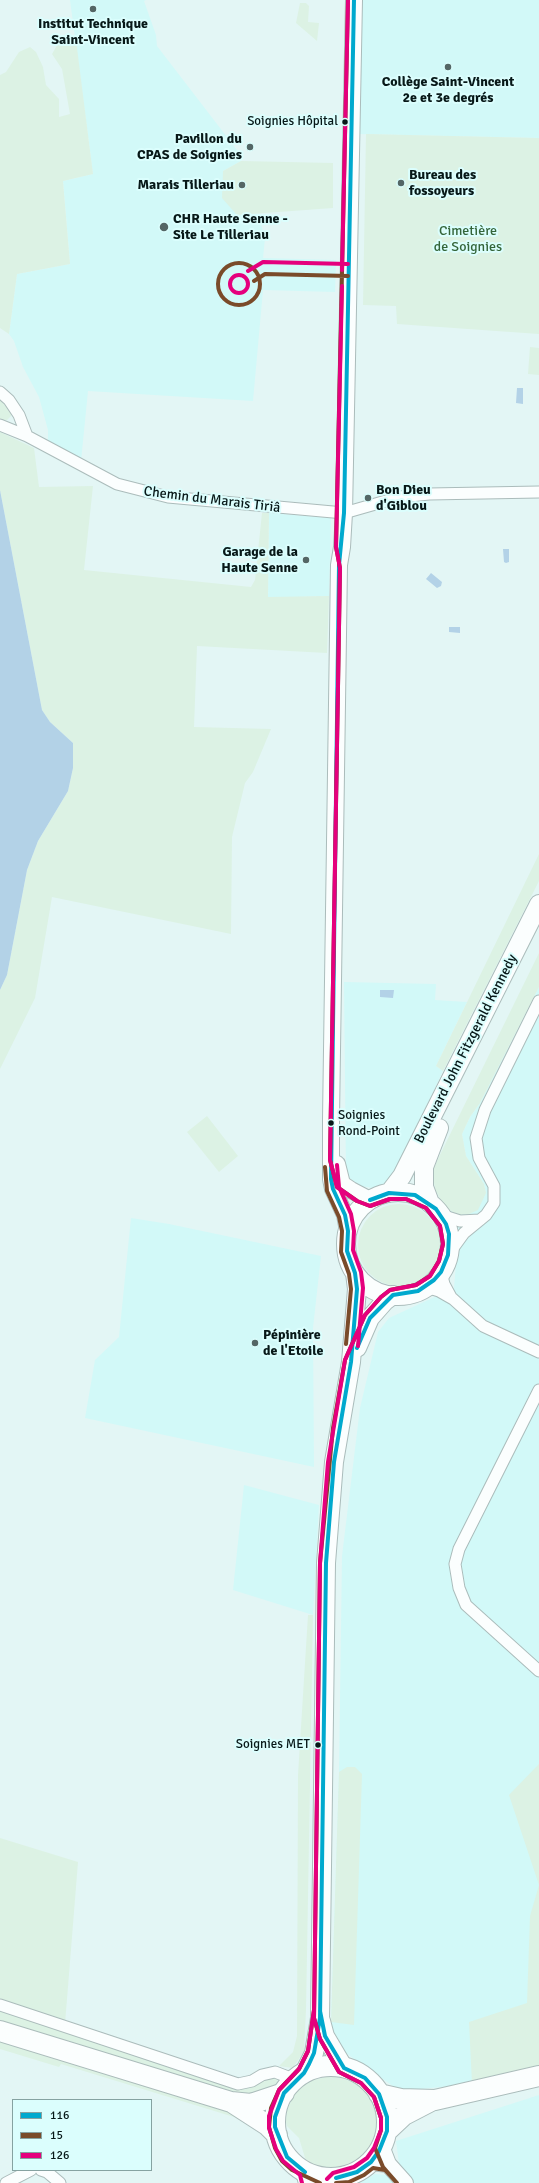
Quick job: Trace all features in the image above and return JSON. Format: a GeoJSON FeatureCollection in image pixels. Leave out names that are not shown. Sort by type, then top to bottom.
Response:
{"type":"FeatureCollection","features":[{"type":"Feature","properties":{"kind":"highway"},"geometry":{"type":"LineString","coordinates":[[0,2031],[231,2102],[251,2104],[327,2066],[344,2068],[365,2078],[379,2094],[386,2117],[382,2151]]}},
{"type":"Feature","properties":{"kind":"highway"},"geometry":{"type":"LineString","coordinates":[[231,2102],[267,2125],[277,2135],[287,2157],[307,2178],[325,2178],[334,2180],[357,2172],[382,2151],[404,2115],[435,2100],[539,2076]]}},
{"type":"Feature","properties":{"kind":"highway"},"geometry":{"type":"LineString","coordinates":[[277,2135],[276,2113],[293,2083]]}},
{"type":"Feature","properties":{"kind":"highway"},"geometry":{"type":"LineString","coordinates":[[379,2094],[401,2099],[435,2100]]}},
{"type":"Feature","properties":{"kind":"main road","name":"Boulevard John Fitzgerald Kennedy"},"geometry":{"type":"LineString","coordinates":[[389,1193],[402,1176],[539,904]]}},
{"type":"Feature","properties":{"kind":"main road","name":"Boulevard John Fitzgerald Kennedy"},"geometry":{"type":"LineString","coordinates":[[436,1209],[424,1187],[424,1167],[433,1140],[458,1086],[539,928]]}},
{"type":"Feature","properties":{"kind":"main road"},"geometry":{"type":"LineString","coordinates":[[293,2083],[314,2053],[320,2018],[326,1563],[334,1462],[351,1362],[358,1289],[355,1273],[347,1251],[348,1231],[356,1213],[370,1200],[389,1193],[415,1195],[436,1209],[449,1234],[448,1255],[441,1272],[426,1287],[410,1294],[384,1294],[368,1286],[355,1273]]}},
{"type":"Feature","properties":{"kind":"main road"},"geometry":{"type":"LineString","coordinates":[[351,1362],[370,1318],[377,1309],[393,1295]]}},
{"type":"Feature","properties":{"kind":"main road"},"geometry":{"type":"LineString","coordinates":[[320,2018],[325,2036],[344,2068]]}},
{"type":"Feature","properties":{"kind":"street"},"geometry":{"type":"LineString","coordinates":[[348,1231],[345,1215],[333,1189],[331,1179],[338,581],[344,512],[354,0]]}},
{"type":"Feature","properties":{"kind":"street"},"geometry":{"type":"LineString","coordinates":[[0,392],[9,400],[19,415],[26,436]]}},
{"type":"Feature","properties":{"kind":"street","name":"Chemin du Marais Tiriâ"},"geometry":{"type":"LineString","coordinates":[[0,425],[26,436],[117,484],[148,493],[272,508],[344,512],[400,497],[429,494],[539,492]]}},
{"type":"Feature","properties":{"kind":"street"},"geometry":{"type":"LineString","coordinates":[[342,547],[346,567],[336,1160],[342,1184],[350,1190],[370,1200]]}},
{"type":"Feature","properties":{"kind":"street"},"geometry":{"type":"LineString","coordinates":[[448,1255],[464,1233],[480,1220],[491,1208],[495,1196],[494,1186],[479,1158],[476,1148],[479,1124],[539,1001]]}},
{"type":"Feature","properties":{"kind":"street"},"geometry":{"type":"LineString","coordinates":[[436,1209],[460,1220],[480,1220]]}},
{"type":"Feature","properties":{"kind":"street"},"geometry":{"type":"LineString","coordinates":[[441,1272],[444,1284],[453,1299]]}},
{"type":"Feature","properties":{"kind":"street"},"geometry":{"type":"LineString","coordinates":[[426,1287],[439,1291],[453,1299],[483,1326],[539,1352]]}},
{"type":"Feature","properties":{"kind":"street"},"geometry":{"type":"LineString","coordinates":[[539,1390],[459,1549],[455,1564],[459,1588],[466,1605],[539,1671]]}},
{"type":"Feature","properties":{"kind":"street"},"geometry":{"type":"LineString","coordinates":[[0,2005],[238,2084],[252,2081],[262,2075],[275,2072],[288,2077],[293,2083]]}},
{"type":"Feature","properties":{"kind":"street"},"geometry":{"type":"LineString","coordinates":[[382,2151],[405,2183]]}},
{"type":"Feature","properties":{"kind":"street"},"geometry":{"type":"LineString","coordinates":[[6,2183],[29,2171]]}},
{"type":"Feature","properties":{"kind":"street"},"geometry":{"type":"LineString","coordinates":[[44,2171],[60,2183]]}},
{"type":"Feature","properties":{"kind":"shaded area","name":"CHR Haute Senne - Site Le Tilleriau"},"geometry":{"type":"Polygon","coordinates":[[[70,0],[146,0],[144,1],[156,35],[157,46],[237,150],[241,161],[223,171],[237,215],[258,214],[265,238],[263,258],[336,260],[335,292],[263,290],[253,401],[88,391],[81,461],[48,441],[48,430],[39,397],[23,367],[14,341],[9,334],[17,274],[70,264],[63,181],[93,174],[70,0]]]}},
{"type":"Feature","properties":{"kind":"shaded area","name":"Collège Saint-Vincent 2e et 3e degrés"},"geometry":{"type":"Polygon","coordinates":[[[357,0],[539,0],[539,138],[356,134],[357,0]]]}},
{"type":"Feature","properties":{"kind":"shaded area"},"geometry":{"type":"Polygon","coordinates":[[[517,388],[523,388],[523,404],[516,403],[517,388]]]}},
{"type":"Feature","properties":{"kind":"shaded area"},"geometry":{"type":"Polygon","coordinates":[[[0,490],[42,710],[50,722],[73,743],[73,768],[68,791],[38,841],[27,870],[7,975],[0,990],[0,490]]]}},
{"type":"Feature","properties":{"kind":"shaded area"},"geometry":{"type":"Polygon","coordinates":[[[269,513],[331,518],[329,596],[268,598],[269,513]]]}},
{"type":"Feature","properties":{"kind":"shaded area"},"geometry":{"type":"Polygon","coordinates":[[[503,549],[509,549],[509,562],[506,563],[504,562],[503,549]]]}},
{"type":"Feature","properties":{"kind":"shaded area"},"geometry":{"type":"Polygon","coordinates":[[[431,573],[442,582],[441,586],[437,588],[426,579],[431,573]]]}},
{"type":"Feature","properties":{"kind":"shaded area"},"geometry":{"type":"Polygon","coordinates":[[[449,627],[460,627],[460,633],[449,632],[449,627]]]}},
{"type":"Feature","properties":{"kind":"shaded area"},"geometry":{"type":"Polygon","coordinates":[[[344,982],[436,984],[435,1000],[467,1002],[436,1066],[443,1071],[392,1180],[378,1189],[361,1186],[346,1176],[344,982]]]}},
{"type":"Feature","properties":{"kind":"shaded area"},"geometry":{"type":"Polygon","coordinates":[[[539,987],[539,2069],[472,2084],[400,2091],[337,2047],[331,2022],[339,1772],[342,1556],[360,1408],[378,1332],[389,1318],[454,1288],[457,1251],[448,1209],[458,1215],[486,1193],[484,1184],[466,1156],[462,1134],[470,1117],[480,1103],[539,987]]]}},
{"type":"Feature","properties":{"kind":"shaded area"},"geometry":{"type":"Polygon","coordinates":[[[380,990],[394,990],[393,998],[380,997],[380,990]]]}},
{"type":"Feature","properties":{"kind":"shaded area","name":"Pépinière de l'Etoile"},"geometry":{"type":"Polygon","coordinates":[[[131,1218],[169,1224],[321,1256],[313,1328],[314,1467],[85,1418],[95,1360],[119,1337],[131,1218]]]}},
{"type":"Feature","properties":{"kind":"shaded area"},"geometry":{"type":"Polygon","coordinates":[[[244,1485],[319,1505],[313,1615],[233,1590],[244,1485]]]}},
{"type":"Feature","properties":{"kind":"shaded area"},"geometry":{"type":"Polygon","coordinates":[[[539,2095],[539,2183],[360,2183],[375,2174],[385,2175],[399,2163],[396,2141],[539,2095]]]}},
{"type":"Feature","properties":{"kind":"green space"},"geometry":{"type":"Polygon","coordinates":[[[300,3],[306,3],[309,6],[308,22],[319,23],[317,41],[296,23],[300,3]]]}},
{"type":"Feature","properties":{"kind":"green space"},"geometry":{"type":"Polygon","coordinates":[[[76,40],[93,174],[63,181],[70,264],[17,274],[9,334],[0,328],[0,75],[6,72],[19,52],[30,47],[36,52],[43,67],[46,85],[59,99],[59,117],[70,114],[62,69],[52,54],[59,42],[76,40]]]}},
{"type":"Feature","properties":{"kind":"green space","name":"Cimetière de Soignies"},"geometry":{"type":"Polygon","coordinates":[[[366,134],[539,138],[539,334],[397,324],[396,306],[363,305],[366,134]]]}},
{"type":"Feature","properties":{"kind":"green space"},"geometry":{"type":"Polygon","coordinates":[[[241,161],[333,163],[333,208],[237,215],[222,198],[223,171],[241,161]]]}},
{"type":"Feature","properties":{"kind":"green space"},"geometry":{"type":"Polygon","coordinates":[[[530,347],[539,348],[539,375],[528,374],[530,347]]]}},
{"type":"Feature","properties":{"kind":"green space"},"geometry":{"type":"Polygon","coordinates":[[[0,399],[11,412],[11,416],[7,420],[0,420],[0,399]]]}},
{"type":"Feature","properties":{"kind":"green space"},"geometry":{"type":"Polygon","coordinates":[[[0,432],[34,448],[39,487],[93,486],[84,570],[251,587],[255,580],[262,513],[269,513],[268,597],[329,596],[327,653],[197,646],[194,727],[271,729],[253,772],[245,783],[232,837],[231,934],[52,897],[35,998],[0,1069],[0,990],[7,975],[27,870],[38,841],[68,791],[73,768],[73,743],[50,722],[42,710],[0,490],[0,432]]]}},
{"type":"Feature","properties":{"kind":"green space"},"geometry":{"type":"Polygon","coordinates":[[[539,854],[539,881],[443,1071],[436,1066],[539,854]]]}},
{"type":"Feature","properties":{"kind":"green space"},"geometry":{"type":"Polygon","coordinates":[[[539,953],[539,987],[480,1103],[470,1117],[462,1134],[466,1156],[484,1184],[486,1193],[478,1210],[469,1214],[458,1215],[448,1209],[441,1201],[435,1189],[433,1176],[434,1167],[539,953]]]}},
{"type":"Feature","properties":{"kind":"green space"},"geometry":{"type":"Polygon","coordinates":[[[207,1116],[238,1156],[219,1172],[187,1132],[207,1116]]]}},
{"type":"Feature","properties":{"kind":"green space"},"geometry":{"type":"Polygon","coordinates":[[[399,1204],[415,1207],[428,1216],[437,1229],[440,1245],[437,1261],[428,1274],[415,1283],[399,1286],[383,1283],[370,1274],[361,1261],[358,1245],[361,1229],[370,1216],[383,1207],[399,1204]]]}},
{"type":"Feature","properties":{"kind":"green space"},"geometry":{"type":"Polygon","coordinates":[[[308,1615],[313,1615],[306,2010],[304,2051],[293,2068],[279,2066],[293,2052],[297,2036],[298,1775],[308,1615]]]}},
{"type":"Feature","properties":{"kind":"green space"},"geometry":{"type":"Polygon","coordinates":[[[539,1764],[539,1885],[509,1795],[539,1764]]]}},
{"type":"Feature","properties":{"kind":"green space"},"geometry":{"type":"Polygon","coordinates":[[[347,1767],[355,1767],[362,1774],[354,2025],[331,2022],[339,1772],[347,1767]]]}},
{"type":"Feature","properties":{"kind":"green space"},"geometry":{"type":"Polygon","coordinates":[[[0,1838],[78,1862],[65,2024],[0,2002],[0,1838]]]}},
{"type":"Feature","properties":{"kind":"green space"},"geometry":{"type":"Polygon","coordinates":[[[539,1885],[539,2069],[472,2084],[469,2022],[527,2003],[530,1916],[539,1885]]]}},
{"type":"Feature","properties":{"kind":"green space"},"geometry":{"type":"Polygon","coordinates":[[[0,2009],[238,2088],[271,2078],[277,2079],[279,2083],[250,2100],[0,2022],[0,2009]]]}},
{"type":"Feature","properties":{"kind":"green space"},"geometry":{"type":"Polygon","coordinates":[[[0,2039],[234,2111],[253,2122],[255,2129],[234,2117],[61,2064],[59,2067],[0,2049],[0,2039]]]}},
{"type":"Feature","properties":{"kind":"green space"},"geometry":{"type":"Polygon","coordinates":[[[330,2076],[342,2078],[359,2085],[374,2104],[378,2120],[375,2138],[369,2151],[356,2162],[338,2169],[316,2167],[306,2161],[299,2138],[287,2126],[286,2122],[287,2110],[294,2095],[309,2081],[330,2076]]]}},
{"type":"Feature","properties":{"kind":"transit line","name":"15"},"geometry":{"type":"LineString","coordinates":[[348,0],[336,547],[340,568],[330,1160],[337,1187],[357,1201],[370,1206],[390,1199],[406,1199],[426,1208],[440,1226],[443,1244],[439,1261],[430,1276],[416,1285],[390,1290],[381,1297],[365,1315],[345,1360],[333,1428],[320,1563],[314,2018],[320,2039],[339,2072],[361,2083],[374,2097],[381,2118],[381,2130],[375,2148],[383,2167],[397,2183]]}},
{"type":"Feature","properties":{"kind":"transit line","name":"126"},"geometry":{"type":"LineString","coordinates":[[342,270],[348,0]]}},
{"type":"Feature","properties":{"kind":"transit line","name":"116"},"geometry":{"type":"LineString","coordinates":[[305,2172],[287,2157],[275,2127],[275,2117],[284,2093],[304,2073],[309,2064],[314,2053],[320,2018],[326,1563],[334,1462],[351,1362],[357,1289],[355,1273],[347,1251],[348,1231],[345,1215],[333,1189],[331,1179],[339,565],[344,513],[354,0]]}},
{"type":"Feature","properties":{"kind":"transit line","name":"126"},"geometry":{"type":"LineString","coordinates":[[248,271],[263,262],[348,264]]}},
{"type":"Feature","properties":{"kind":"transit line","name":"15"},"geometry":{"type":"LineString","coordinates":[[235,263],[243,263],[251,266],[257,272],[260,284],[257,296],[251,302],[243,305],[235,305],[227,302],[221,296],[218,288],[218,280],[221,272],[227,266],[235,263]]}},
{"type":"Feature","properties":{"kind":"transit line","name":"15"},"geometry":{"type":"LineString","coordinates":[[254,281],[265,274],[348,276]]}},
{"type":"Feature","properties":{"kind":"transit line","name":"126"},"geometry":{"type":"LineString","coordinates":[[239,275],[245,278],[248,284],[245,290],[239,293],[233,290],[230,284],[233,278],[239,275]]}},
{"type":"Feature","properties":{"kind":"transit line","name":"126"},"geometry":{"type":"LineString","coordinates":[[327,2179],[333,2173],[354,2167],[367,2158],[374,2148],[381,2130],[381,2118],[374,2097],[361,2083],[339,2072],[320,2039],[314,2018],[320,1563],[328,1462],[345,1360],[365,1315],[381,1297],[390,1290],[416,1285],[430,1276],[439,1261],[443,1244],[440,1226],[426,1208],[406,1199],[390,1199],[370,1206],[357,1201],[337,1187],[330,1160],[340,568],[336,547],[342,286]]}},
{"type":"Feature","properties":{"kind":"transit line","name":"126"},"geometry":{"type":"LineString","coordinates":[[337,1165],[339,1187],[351,1214],[354,1231],[353,1250],[361,1272],[363,1288],[358,1346]]}},
{"type":"Feature","properties":{"kind":"transit line","name":"15"},"geometry":{"type":"LineString","coordinates":[[325,1167],[327,1191],[339,1217],[342,1231],[341,1252],[349,1274],[351,1289],[346,1344]]}},
{"type":"Feature","properties":{"kind":"transit line","name":"116"},"geometry":{"type":"LineString","coordinates":[[370,1200],[389,1193],[415,1195],[436,1209],[446,1224],[449,1234],[448,1255],[441,1272],[434,1280],[418,1291],[393,1295]]}},
{"type":"Feature","properties":{"kind":"transit line","name":"116"},"geometry":{"type":"LineString","coordinates":[[357,1348],[370,1318],[393,1295]]}},
{"type":"Feature","properties":{"kind":"transit line","name":"15"},"geometry":{"type":"LineString","coordinates":[[314,2010],[308,2051],[299,2069],[279,2090],[271,2108],[269,2127],[275,2148],[282,2161],[292,2170],[320,2183]]}},
{"type":"Feature","properties":{"kind":"transit line","name":"126"},"geometry":{"type":"LineString","coordinates":[[302,2183],[300,2175],[283,2161],[276,2149],[269,2128],[269,2116],[279,2090],[299,2069],[308,2051],[314,2010]]}},
{"type":"Feature","properties":{"kind":"transit line","name":"116"},"geometry":{"type":"LineString","coordinates":[[320,2011],[325,2036],[344,2068]]}},
{"type":"Feature","properties":{"kind":"transit line","name":"116"},"geometry":{"type":"LineString","coordinates":[[336,2178],[357,2172],[371,2162],[379,2151],[387,2131],[387,2117],[379,2094],[365,2078],[344,2068]]}},
{"type":"Feature","properties":{"kind":"transit line","name":"15"},"geometry":{"type":"LineString","coordinates":[[336,2183],[349,2182],[364,2175],[373,2168],[385,2170],[397,2183]]}},
{"type":"Feature","properties":{"kind":"place","name":"Institut Technique Saint-Vincent"},"geometry":{"type":"Point","coordinates":[93,9]}},
{"type":"Feature","properties":{"kind":"place","name":"Collège Saint-Vincent 2e et 3e degrés"},"geometry":{"type":"Point","coordinates":[448,67]}},
{"type":"Feature","properties":{"kind":"place","name":"Soignies Hôpital"},"geometry":{"type":"Point","coordinates":[345,122]}},
{"type":"Feature","properties":{"kind":"place","name":"Pavillon du CPAS de Soignies"},"geometry":{"type":"Point","coordinates":[250,147]}},
{"type":"Feature","properties":{"kind":"place","name":"Bureau des fossoyeurs"},"geometry":{"type":"Point","coordinates":[401,183]}},
{"type":"Feature","properties":{"kind":"place","name":"Marais Tilleriau"},"geometry":{"type":"Point","coordinates":[242,185]}},
{"type":"Feature","properties":{"kind":"place","name":"CHR Haute Senne - Site Le Tilleriau"},"geometry":{"type":"Point","coordinates":[164,227]}},
{"type":"Feature","properties":{"kind":"place","name":"Bon Dieu d'Giblou"},"geometry":{"type":"Point","coordinates":[368,498]}},
{"type":"Feature","properties":{"kind":"place","name":"Garage de la Haute Senne"},"geometry":{"type":"Point","coordinates":[306,560]}},
{"type":"Feature","properties":{"kind":"place","name":"Soignies Rond-Point"},"geometry":{"type":"Point","coordinates":[331,1123]}},
{"type":"Feature","properties":{"kind":"place","name":"Pépinière de l'Etoile"},"geometry":{"type":"Point","coordinates":[255,1343]}},
{"type":"Feature","properties":{"kind":"place","name":"Soignies MET"},"geometry":{"type":"Point","coordinates":[318,1745]}}]}
